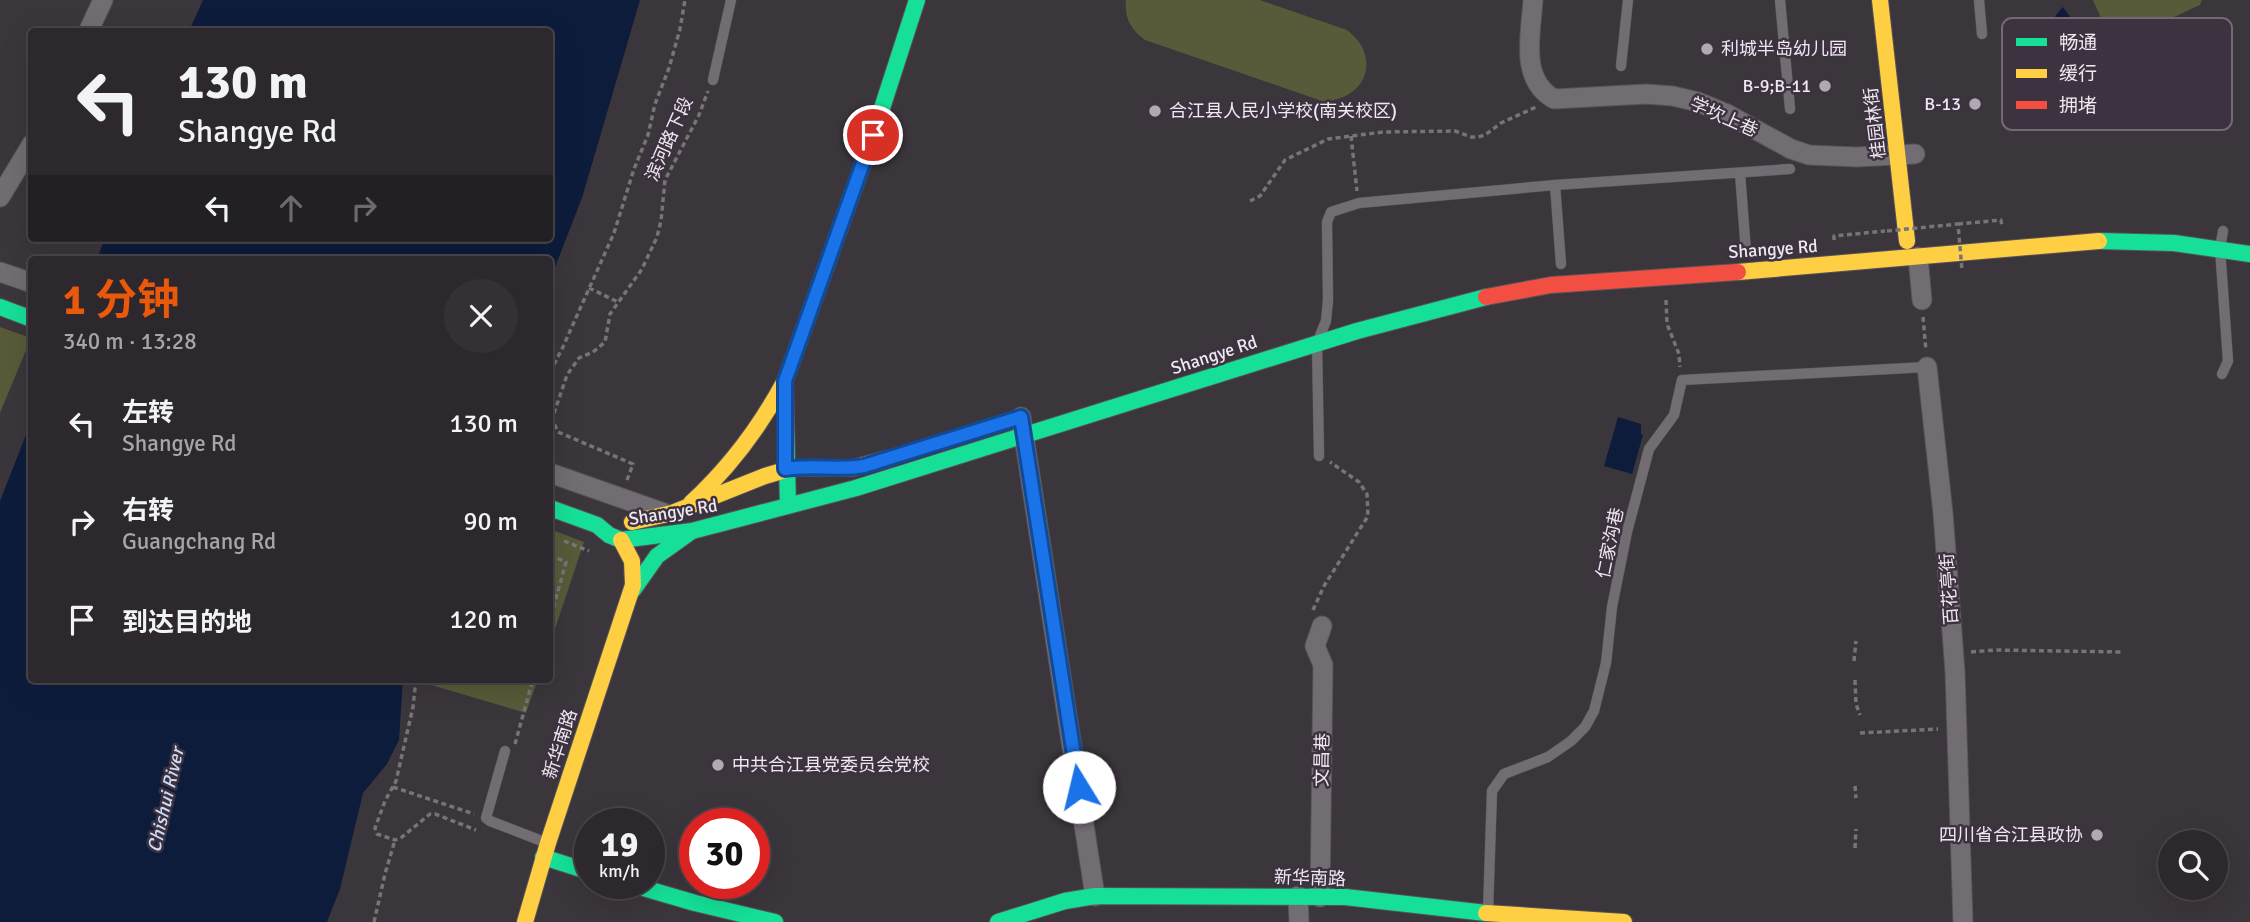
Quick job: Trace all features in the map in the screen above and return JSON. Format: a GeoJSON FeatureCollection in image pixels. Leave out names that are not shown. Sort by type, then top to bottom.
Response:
{"type":"FeatureCollection","features":[{"type":"Feature","properties":{"kind":"main road"},"geometry":{"type":"LineString","coordinates":[[675,513],[723,475],[736,460],[760,427],[785,381],[868,149],[917,0]]}},
{"type":"Feature","properties":{"kind":"main road","name":"桂园林街"},"geometry":{"type":"LineString","coordinates":[[1880,0],[1911,153],[1911,245]]}},
{"type":"Feature","properties":{"kind":"main road"},"geometry":{"type":"LineString","coordinates":[[2175,244],[2177,225]]}},
{"type":"Feature","properties":{"kind":"main road","name":"Shangye Rd"},"geometry":{"type":"LineString","coordinates":[[597,525],[609,536],[621,540],[692,531],[856,488],[1026,422],[1510,291],[1911,245],[2137,241],[2220,248],[2250,254]]}},
{"type":"Feature","properties":{"kind":"main road","name":"Shangye Rd"},"geometry":{"type":"LineString","coordinates":[[1835,242],[1859,246]]}},
{"type":"Feature","properties":{"kind":"main road"},"geometry":{"type":"LineString","coordinates":[[0,307],[28,318]]}},
{"type":"Feature","properties":{"kind":"main road"},"geometry":{"type":"LineString","coordinates":[[1300,329],[1333,319]]}},
{"type":"Feature","properties":{"kind":"main road"},"geometry":{"type":"LineString","coordinates":[[785,381],[785,469],[788,506]]}},
{"type":"Feature","properties":{"kind":"main road","name":"Shangye Rd"},"geometry":{"type":"LineString","coordinates":[[1001,423],[1026,422]]}},
{"type":"Feature","properties":{"kind":"main road","name":"Shangye Rd"},"geometry":{"type":"LineString","coordinates":[[597,525],[643,521],[675,513],[785,469],[810,466],[854,468],[910,452]]}},
{"type":"Feature","properties":{"kind":"main road"},"geometry":{"type":"LineString","coordinates":[[553,509],[597,525]]}},
{"type":"Feature","properties":{"kind":"main road"},"geometry":{"type":"LineString","coordinates":[[630,596],[655,556],[692,531]]}},
{"type":"Feature","properties":{"kind":"main road"},"geometry":{"type":"LineString","coordinates":[[621,540],[635,569],[630,596]]}},
{"type":"Feature","properties":{"kind":"main road","name":"新华南路"},"geometry":{"type":"LineString","coordinates":[[525,922],[545,850],[630,596]]}},
{"type":"Feature","properties":{"kind":"main road"},"geometry":{"type":"LineString","coordinates":[[545,850],[574,864]]}},
{"type":"Feature","properties":{"kind":"main road"},"geometry":{"type":"LineString","coordinates":[[665,894],[775,922]]}},
{"type":"Feature","properties":{"kind":"main road","name":"新华南路"},"geometry":{"type":"LineString","coordinates":[[998,922],[1054,904],[1095,897],[1298,896],[1624,922]]}},
{"type":"Feature","properties":{"kind":"street"},"geometry":{"type":"LineString","coordinates":[[90,28],[103,0]]}},
{"type":"Feature","properties":{"kind":"street"},"geometry":{"type":"LineString","coordinates":[[1532,0],[1530,65],[1534,79],[1543,93],[1554,99]]}},
{"type":"Feature","properties":{"kind":"street","name":"学坎上巷"},"geometry":{"type":"LineString","coordinates":[[1554,99],[1646,94],[1673,96],[1698,102],[1727,114],[1791,149],[1809,155],[1857,158],[1911,153]]}},
{"type":"Feature","properties":{"kind":"street"},"geometry":{"type":"LineString","coordinates":[[0,197],[28,151]]}},
{"type":"Feature","properties":{"kind":"street"},"geometry":{"type":"LineString","coordinates":[[1911,245],[1922,300]]}},
{"type":"Feature","properties":{"kind":"street"},"geometry":{"type":"LineString","coordinates":[[0,272],[28,282]]}},
{"type":"Feature","properties":{"kind":"street","name":"百花亭街"},"geometry":{"type":"LineString","coordinates":[[1927,367],[1943,513],[1956,729],[1963,922]]}},
{"type":"Feature","properties":{"kind":"street"},"geometry":{"type":"LineString","coordinates":[[1026,422],[1095,897]]}},
{"type":"Feature","properties":{"kind":"street"},"geometry":{"type":"LineString","coordinates":[[553,474],[616,497],[675,513]]}},
{"type":"Feature","properties":{"kind":"street","name":"文昌巷"},"geometry":{"type":"LineString","coordinates":[[1316,620],[1315,646],[1323,664],[1320,897]]}},
{"type":"Feature","properties":{"kind":"street"},"geometry":{"type":"LineString","coordinates":[[1298,896],[1299,922]]}},
{"type":"Feature","properties":{"kind":"lane"},"geometry":{"type":"LineString","coordinates":[[713,80],[731,0]]}},
{"type":"Feature","properties":{"kind":"lane"},"geometry":{"type":"LineString","coordinates":[[1621,66],[1628,0]]}},
{"type":"Feature","properties":{"kind":"lane"},"geometry":{"type":"LineString","coordinates":[[1780,0],[1790,109]]}},
{"type":"Feature","properties":{"kind":"lane"},"geometry":{"type":"LineString","coordinates":[[1979,0],[1982,34]]}},
{"type":"Feature","properties":{"kind":"lane"},"geometry":{"type":"LineString","coordinates":[[1319,456],[1317,342],[1333,319],[1328,300],[1327,222],[1331,212],[1359,203],[1790,169]]}},
{"type":"Feature","properties":{"kind":"lane"},"geometry":{"type":"LineString","coordinates":[[1740,173],[1745,252]]}},
{"type":"Feature","properties":{"kind":"lane"},"geometry":{"type":"LineString","coordinates":[[1555,186],[1561,265]]}},
{"type":"Feature","properties":{"kind":"lane"},"geometry":{"type":"LineString","coordinates":[[2222,374],[2228,361],[2220,248],[2223,231]]}},
{"type":"Feature","properties":{"kind":"lane"},"geometry":{"type":"LineString","coordinates":[[1682,380],[1927,367]]}},
{"type":"Feature","properties":{"kind":"lane","name":"仁家沟巷"},"geometry":{"type":"LineString","coordinates":[[1488,913],[1492,791],[1504,774],[1548,757],[1571,741],[1585,727],[1594,710],[1606,663],[1612,607],[1627,532],[1648,449],[1674,415],[1682,380]]}},
{"type":"Feature","properties":{"kind":"lane"},"geometry":{"type":"LineString","coordinates":[[510,750],[486,818],[545,850]]}},
{"type":"Feature","properties":{"kind":"path"},"geometry":{"type":"LineString","coordinates":[[553,366],[614,233],[648,135],[654,104],[680,29],[685,0]]}},
{"type":"Feature","properties":{"kind":"path","name":"滨河路下段"},"geometry":{"type":"LineString","coordinates":[[553,416],[567,375],[579,358],[593,352],[605,342],[610,314],[642,269],[657,237],[665,180],[699,115],[713,80]]}},
{"type":"Feature","properties":{"kind":"path"},"geometry":{"type":"LineString","coordinates":[[1250,201],[1260,196],[1285,160],[1328,139],[1383,132],[1455,131],[1478,137],[1501,123],[1554,99]]}},
{"type":"Feature","properties":{"kind":"path"},"geometry":{"type":"LineString","coordinates":[[1351,135],[1357,192]]}},
{"type":"Feature","properties":{"kind":"path"},"geometry":{"type":"LineString","coordinates":[[1835,242],[2001,220]]}},
{"type":"Feature","properties":{"kind":"path"},"geometry":{"type":"LineString","coordinates":[[1958,224],[1962,270]]}},
{"type":"Feature","properties":{"kind":"path"},"geometry":{"type":"LineString","coordinates":[[589,288],[618,302]]}},
{"type":"Feature","properties":{"kind":"path"},"geometry":{"type":"LineString","coordinates":[[1922,300],[1927,367]]}},
{"type":"Feature","properties":{"kind":"path"},"geometry":{"type":"LineString","coordinates":[[1666,305],[1667,324],[1679,354],[1682,380]]}},
{"type":"Feature","properties":{"kind":"path","name":"滨河路下段"},"geometry":{"type":"LineString","coordinates":[[553,421],[558,432],[633,464],[616,497]]}},
{"type":"Feature","properties":{"kind":"path"},"geometry":{"type":"LineString","coordinates":[[1316,620],[1324,586],[1368,516],[1367,494],[1359,482],[1319,456]]}},
{"type":"Feature","properties":{"kind":"path"},"geometry":{"type":"LineString","coordinates":[[553,556],[566,562],[553,603]]}},
{"type":"Feature","properties":{"kind":"path"},"geometry":{"type":"LineString","coordinates":[[553,588],[558,591]]}},
{"type":"Feature","properties":{"kind":"path"},"geometry":{"type":"LineString","coordinates":[[1854,661],[1856,641]]}},
{"type":"Feature","properties":{"kind":"path"},"geometry":{"type":"LineString","coordinates":[[1975,651],[2123,652]]}},
{"type":"Feature","properties":{"kind":"path"},"geometry":{"type":"LineString","coordinates":[[1855,680],[1856,704],[1860,715]]}},
{"type":"Feature","properties":{"kind":"path"},"geometry":{"type":"LineString","coordinates":[[416,683],[413,707],[393,787],[375,828],[377,834],[396,840],[429,814],[484,832]]}},
{"type":"Feature","properties":{"kind":"path"},"geometry":{"type":"LineString","coordinates":[[510,750],[532,683]]}},
{"type":"Feature","properties":{"kind":"path"},"geometry":{"type":"LineString","coordinates":[[1859,733],[1956,729]]}},
{"type":"Feature","properties":{"kind":"path"},"geometry":{"type":"LineString","coordinates":[[1855,786],[1856,797]]}},
{"type":"Feature","properties":{"kind":"path"},"geometry":{"type":"LineString","coordinates":[[393,787],[486,818]]}},
{"type":"Feature","properties":{"kind":"path"},"geometry":{"type":"LineString","coordinates":[[1855,848],[1856,829]]}},
{"type":"Feature","properties":{"kind":"path"},"geometry":{"type":"LineString","coordinates":[[374,922],[396,840]]}},
{"type":"Feature","properties":{"kind":"green space"},"geometry":{"type":"Polygon","coordinates":[[[1126,0],[1260,0],[1347,30],[1364,52],[1367,64],[1364,76],[1359,86],[1350,94],[1322,101],[1145,40],[1130,23],[1126,0]]]}},
{"type":"Feature","properties":{"kind":"green space"},"geometry":{"type":"Polygon","coordinates":[[[2093,0],[2202,0],[2200,5],[2172,18],[2101,18],[2093,0]]]}},
{"type":"Feature","properties":{"kind":"green space"},"geometry":{"type":"Polygon","coordinates":[[[0,327],[28,337],[28,345],[0,413],[0,327]]]}},
{"type":"Feature","properties":{"kind":"green space"},"geometry":{"type":"Polygon","coordinates":[[[553,530],[584,542],[553,635],[553,530]]]}},
{"type":"Feature","properties":{"kind":"green space"},"geometry":{"type":"Polygon","coordinates":[[[425,683],[537,683],[526,713],[425,683]]]}},
{"type":"Feature","properties":{"kind":"water"},"geometry":{"type":"Polygon","coordinates":[[[203,0],[640,0],[582,198],[553,272],[553,256],[98,256],[103,242],[553,242],[553,28],[190,28],[203,0]]]}},
{"type":"Feature","properties":{"kind":"water"},"geometry":{"type":"Polygon","coordinates":[[[2063,7],[2071,18],[2055,18],[2063,7]]]}},
{"type":"Feature","properties":{"kind":"water"},"geometry":{"type":"Polygon","coordinates":[[[1618,417],[1641,424],[1643,435],[1632,474],[1604,466],[1618,417]]]}},
{"type":"Feature","properties":{"kind":"water","name":"Chishui River"},"geometry":{"type":"Polygon","coordinates":[[[28,430],[28,683],[403,683],[399,740],[387,764],[363,793],[340,889],[327,922],[0,922],[0,501],[28,430]]]}},
{"type":"Feature","properties":{"kind":"traffic: fast"},"geometry":{"type":"LineString","coordinates":[[788,506],[785,381],[873,136],[917,0]]}},
{"type":"Feature","properties":{"kind":"traffic: fast"},"geometry":{"type":"LineString","coordinates":[[2099,241],[2174,243],[2250,254]]}},
{"type":"Feature","properties":{"kind":"traffic: fast"},"geometry":{"type":"LineString","coordinates":[[553,509],[597,525],[609,535],[621,540],[692,531],[856,488],[1357,331],[1486,297]]}},
{"type":"Feature","properties":{"kind":"traffic: fast"},"geometry":{"type":"LineString","coordinates":[[0,307],[28,318]]}},
{"type":"Feature","properties":{"kind":"traffic: fast"},"geometry":{"type":"LineString","coordinates":[[633,590],[657,556],[692,531]]}},
{"type":"Feature","properties":{"kind":"traffic: fast"},"geometry":{"type":"LineString","coordinates":[[543,857],[574,867]]}},
{"type":"Feature","properties":{"kind":"traffic: fast"},"geometry":{"type":"LineString","coordinates":[[665,894],[775,922]]}},
{"type":"Feature","properties":{"kind":"traffic: fast"},"geometry":{"type":"LineString","coordinates":[[998,922],[1065,901],[1095,896],[1345,897],[1486,913]]}},
{"type":"Feature","properties":{"kind":"traffic: slow"},"geometry":{"type":"LineString","coordinates":[[1880,0],[1907,241]]}},
{"type":"Feature","properties":{"kind":"traffic: slow"},"geometry":{"type":"LineString","coordinates":[[1738,272],[2099,241]]}},
{"type":"Feature","properties":{"kind":"traffic: slow"},"geometry":{"type":"LineString","coordinates":[[691,503],[742,448],[783,384]]}},
{"type":"Feature","properties":{"kind":"traffic: slow"},"geometry":{"type":"LineString","coordinates":[[632,522],[672,513],[792,468],[853,468],[890,458]]}},
{"type":"Feature","properties":{"kind":"traffic: slow"},"geometry":{"type":"LineString","coordinates":[[525,922],[548,843],[633,585],[632,561],[621,540]]}},
{"type":"Feature","properties":{"kind":"traffic: slow"},"geometry":{"type":"LineString","coordinates":[[1486,913],[1624,922]]}},
{"type":"Feature","properties":{"kind":"traffic: jam"},"geometry":{"type":"LineString","coordinates":[[1486,297],[1551,285],[1738,272]]}},
{"type":"Feature","properties":{"kind":"place","name":"利城半岛幼儿园"},"geometry":{"type":"Point","coordinates":[1707,49]}},
{"type":"Feature","properties":{"kind":"place","name":"B-9;B-11"},"geometry":{"type":"Point","coordinates":[1825,86]}},
{"type":"Feature","properties":{"kind":"place","name":"B-13"},"geometry":{"type":"Point","coordinates":[1975,104]}},
{"type":"Feature","properties":{"kind":"place","name":"合江县人民小学校(南关校区)"},"geometry":{"type":"Point","coordinates":[1155,111]}},
{"type":"Feature","properties":{"kind":"place","name":"中共合江县党委员会党校"},"geometry":{"type":"Point","coordinates":[718,765]}},
{"type":"Feature","properties":{"kind":"place","name":"四川省合江县政协"},"geometry":{"type":"Point","coordinates":[2097,835]}},
{"type":"Feature","properties":{"kind":"route"},"geometry":{"type":"LineString","coordinates":[[873,135],[785,381],[785,469],[800,466],[864,466],[1021,417],[1079,787]]}}]}
